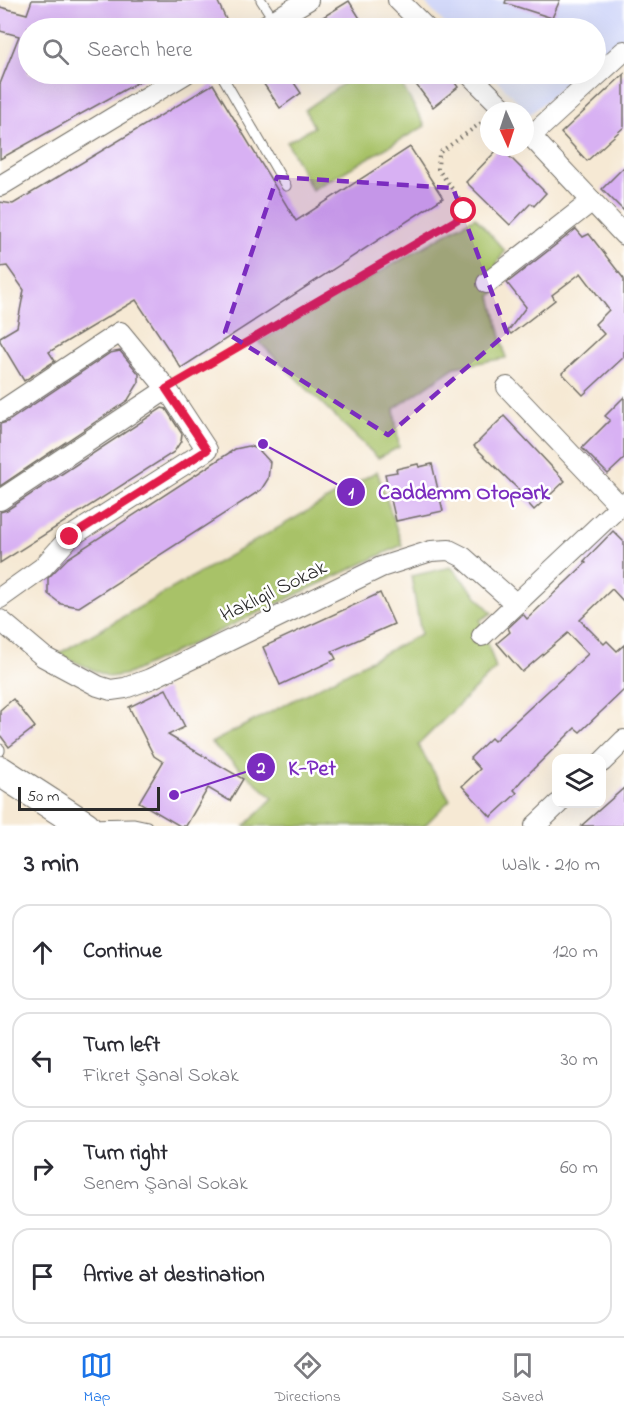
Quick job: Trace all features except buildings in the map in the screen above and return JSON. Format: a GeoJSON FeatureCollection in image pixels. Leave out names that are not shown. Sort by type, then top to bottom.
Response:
{"type":"FeatureCollection","features":[{"type":"Feature","properties":{"kind":"main road"},"geometry":{"type":"LineString","coordinates":[[0,771],[84,825]]}},
{"type":"Feature","properties":{"kind":"street"},"geometry":{"type":"LineString","coordinates":[[278,18],[309,0]]}},
{"type":"Feature","properties":{"kind":"street"},"geometry":{"type":"LineString","coordinates":[[398,0],[416,18]]}},
{"type":"Feature","properties":{"kind":"street"},"geometry":{"type":"LineString","coordinates":[[606,66],[624,51]]}},
{"type":"Feature","properties":{"kind":"street"},"geometry":{"type":"LineString","coordinates":[[0,186],[168,84]]}},
{"type":"Feature","properties":{"kind":"street"},"geometry":{"type":"LineString","coordinates":[[479,84],[497,102]]}},
{"type":"Feature","properties":{"kind":"street"},"geometry":{"type":"LineString","coordinates":[[534,128],[585,84]]}},
{"type":"Feature","properties":{"kind":"street"},"geometry":{"type":"LineString","coordinates":[[534,139],[624,236]]}},
{"type":"Feature","properties":{"kind":"street"},"geometry":{"type":"LineString","coordinates":[[487,283],[592,201]]}},
{"type":"Feature","properties":{"kind":"street"},"geometry":{"type":"LineString","coordinates":[[0,412],[120,332],[166,389],[207,450],[70,537],[42,568],[0,598]]}},
{"type":"Feature","properties":{"kind":"street"},"geometry":{"type":"LineString","coordinates":[[482,636],[622,504],[507,387]]}},
{"type":"Feature","properties":{"kind":"street"},"geometry":{"type":"LineString","coordinates":[[0,500],[166,389]]}},
{"type":"Feature","properties":{"kind":"street","name":"Haklıgil Sokak"},"geometry":{"type":"LineString","coordinates":[[0,620],[44,657],[98,686],[111,690],[125,688],[150,679],[381,567],[431,551],[449,550],[463,557],[516,604]]}},
{"type":"Feature","properties":{"kind":"street"},"geometry":{"type":"LineString","coordinates":[[606,758],[624,740]]}},
{"type":"Feature","properties":{"kind":"street"},"geometry":{"type":"LineString","coordinates":[[535,826],[554,808]]}},
{"type":"Feature","properties":{"kind":"lane"},"geometry":{"type":"LineString","coordinates":[[261,0],[266,18]]}},
{"type":"Feature","properties":{"kind":"lane"},"geometry":{"type":"LineString","coordinates":[[227,84],[286,186]]}},
{"type":"Feature","properties":{"kind":"lane"},"geometry":{"type":"LineString","coordinates":[[84,825],[133,823],[147,826]]}},
{"type":"Feature","properties":{"kind":"path"},"geometry":{"type":"LineString","coordinates":[[166,389],[458,219],[464,211],[461,201],[438,169],[439,153],[480,124]]}},
{"type":"Feature","properties":{"kind":"highlighted area"},"geometry":{"type":"Polygon","coordinates":[[[277,177],[453,188],[507,333],[388,435],[225,332],[277,177]]]}},
{"type":"Feature","properties":{"kind":"shaded area"},"geometry":{"type":"Polygon","coordinates":[[[422,0],[624,0],[624,36],[606,51],[606,18],[439,18],[422,0]]]}},
{"type":"Feature","properties":{"kind":"shaded area"},"geometry":{"type":"Polygon","coordinates":[[[501,84],[566,84],[534,111],[534,102],[518,102],[501,84]]]}},
{"type":"Feature","properties":{"kind":"green space"},"geometry":{"type":"Polygon","coordinates":[[[343,84],[402,84],[425,126],[312,190],[287,142],[314,127],[305,110],[343,84]]]}},
{"type":"Feature","properties":{"kind":"green space"},"geometry":{"type":"Polygon","coordinates":[[[475,217],[505,251],[497,263],[504,284],[491,296],[506,358],[455,367],[394,409],[399,447],[378,458],[259,342],[475,217]]]}},
{"type":"Feature","properties":{"kind":"green space"},"geometry":{"type":"Polygon","coordinates":[[[377,471],[402,545],[128,674],[109,677],[58,654],[377,471]]]}},
{"type":"Feature","properties":{"kind":"green space"},"geometry":{"type":"Polygon","coordinates":[[[451,567],[492,613],[480,620],[496,668],[418,745],[450,800],[424,826],[245,826],[273,798],[211,743],[421,634],[411,576],[451,567]]]}},
{"type":"Feature","properties":{"kind":"place","name":"Caddemm Otopark"},"geometry":{"type":"Point","coordinates":[263,444]}},
{"type":"Feature","properties":{"kind":"place","name":"K-Pet"},"geometry":{"type":"Point","coordinates":[174,795]}},
{"type":"Feature","properties":{"kind":"route"},"geometry":{"type":"LineString","coordinates":[[70,537],[207,450],[166,389],[458,219],[464,211]]}}]}
